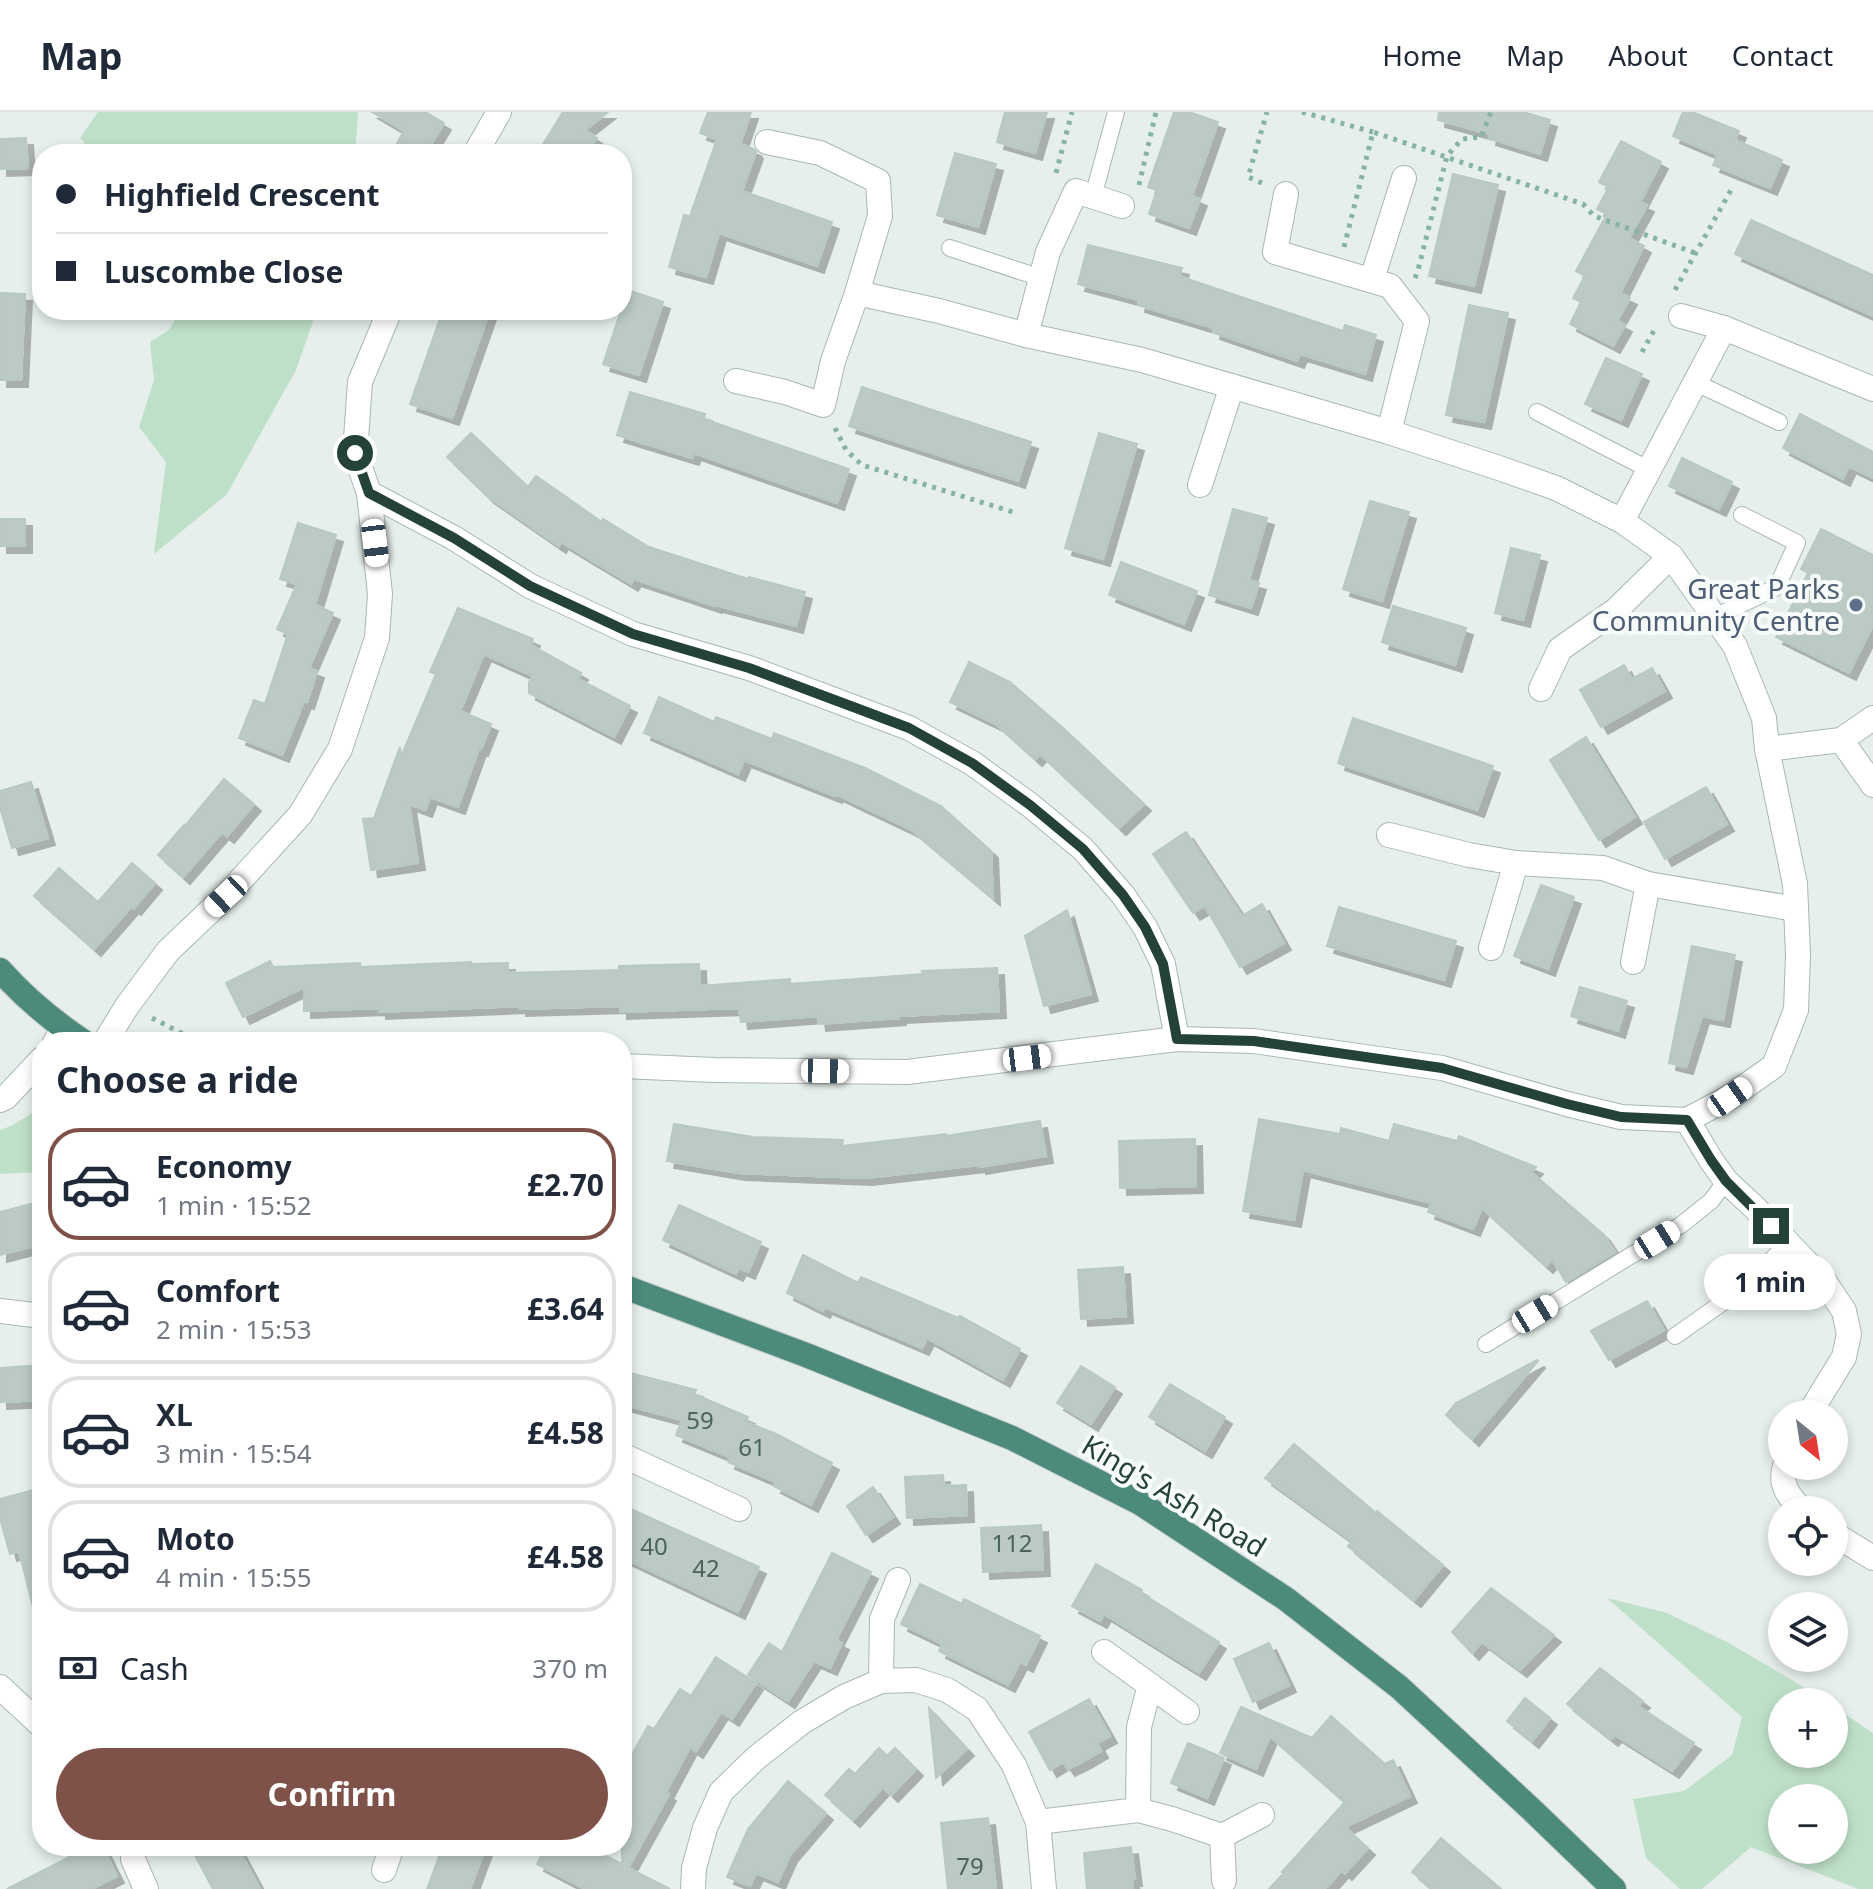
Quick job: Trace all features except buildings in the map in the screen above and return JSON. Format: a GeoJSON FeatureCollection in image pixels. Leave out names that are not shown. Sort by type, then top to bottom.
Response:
{"type":"FeatureCollection","features":[{"type":"Feature","properties":{"kind":"highway"},"geometry":{"type":"LineString","coordinates":[[0,970],[62,1032]]}},
{"type":"Feature","properties":{"kind":"highway","name":"King's Ash Road"},"geometry":{"type":"LineString","coordinates":[[632,1290],[806,1355],[1012,1438],[1140,1503],[1286,1599],[1399,1687],[1614,1889]]}},
{"type":"Feature","properties":{"kind":"street"},"geometry":{"type":"LineString","coordinates":[[481,144],[499,112]]}},
{"type":"Feature","properties":{"kind":"street"},"geometry":{"type":"LineString","coordinates":[[736,381],[785,392],[823,405],[833,361],[880,216],[878,181],[820,153],[767,142]]}},
{"type":"Feature","properties":{"kind":"street"},"geometry":{"type":"LineString","coordinates":[[1372,279],[1404,178]]}},
{"type":"Feature","properties":{"kind":"street"},"geometry":{"type":"LineString","coordinates":[[1026,335],[1048,252],[1085,194],[1130,200]]}},
{"type":"Feature","properties":{"kind":"street"},"geometry":{"type":"LineString","coordinates":[[1286,194],[1275,252],[1390,286],[1417,321],[1389,432]]}},
{"type":"Feature","properties":{"kind":"street"},"geometry":{"type":"LineString","coordinates":[[632,1066],[907,1072],[1177,1039],[1254,1041],[1442,1068],[1621,1117],[1687,1120],[1730,1097],[1774,1066],[1796,1010],[1798,955],[1795,884],[1767,749],[1764,718],[1735,646],[1671,556],[1622,521],[1556,488],[1389,432],[1142,360],[857,293]]}},
{"type":"Feature","properties":{"kind":"street"},"geometry":{"type":"LineString","coordinates":[[1671,310],[1724,328],[1873,389]]}},
{"type":"Feature","properties":{"kind":"street"},"geometry":{"type":"LineString","coordinates":[[111,1032],[168,951],[226,896],[300,815],[340,749],[377,638],[380,594],[369,493],[355,453],[360,382],[386,320]]}},
{"type":"Feature","properties":{"kind":"street"},"geometry":{"type":"LineString","coordinates":[[1622,521],[1724,328]]}},
{"type":"Feature","properties":{"kind":"street"},"geometry":{"type":"LineString","coordinates":[[1200,485],[1232,386]]}},
{"type":"Feature","properties":{"kind":"street"},"geometry":{"type":"LineString","coordinates":[[369,493],[454,538],[530,586],[633,634],[764,673],[909,728],[972,763],[1083,849],[1123,895],[1145,927],[1163,964],[1177,1039]]}},
{"type":"Feature","properties":{"kind":"street"},"geometry":{"type":"LineString","coordinates":[[1541,689],[1560,649],[1616,610],[1671,556]]}},
{"type":"Feature","properties":{"kind":"street"},"geometry":{"type":"LineString","coordinates":[[1767,749],[1841,740],[1873,718]]}},
{"type":"Feature","properties":{"kind":"street"},"geometry":{"type":"LineString","coordinates":[[1841,740],[1873,785]]}},
{"type":"Feature","properties":{"kind":"street"},"geometry":{"type":"LineString","coordinates":[[1389,835],[1516,863],[1603,868],[1648,884],[1796,909]]}},
{"type":"Feature","properties":{"kind":"street"},"geometry":{"type":"LineString","coordinates":[[1491,948],[1516,863]]}},
{"type":"Feature","properties":{"kind":"street"},"geometry":{"type":"LineString","coordinates":[[1633,962],[1648,884]]}},
{"type":"Feature","properties":{"kind":"street"},"geometry":{"type":"LineString","coordinates":[[0,1100],[32,1070]]}},
{"type":"Feature","properties":{"kind":"street"},"geometry":{"type":"LineString","coordinates":[[1687,1120],[1726,1181],[1824,1281],[1844,1311],[1849,1334],[1844,1357],[1818,1400]]}},
{"type":"Feature","properties":{"kind":"street"},"geometry":{"type":"LineString","coordinates":[[0,1311],[32,1315]]}},
{"type":"Feature","properties":{"kind":"street"},"geometry":{"type":"LineString","coordinates":[[632,1460],[739,1509]]}},
{"type":"Feature","properties":{"kind":"street"},"geometry":{"type":"LineString","coordinates":[[1848,1543],[1873,1558]]}},
{"type":"Feature","properties":{"kind":"street"},"geometry":{"type":"LineString","coordinates":[[881,1681],[882,1619],[898,1580]]}},
{"type":"Feature","properties":{"kind":"street"},"geometry":{"type":"LineString","coordinates":[[1104,1652],[1187,1712]]}},
{"type":"Feature","properties":{"kind":"street"},"geometry":{"type":"LineString","coordinates":[[693,1889],[694,1868],[705,1828],[721,1792],[756,1758],[802,1722],[844,1697],[881,1681],[916,1680],[947,1690],[977,1709],[1014,1765],[1038,1822],[1044,1889]]}},
{"type":"Feature","properties":{"kind":"street"},"geometry":{"type":"LineString","coordinates":[[1138,1810],[1139,1727],[1150,1685]]}},
{"type":"Feature","properties":{"kind":"street"},"geometry":{"type":"LineString","coordinates":[[0,1687],[32,1717]]}},
{"type":"Feature","properties":{"kind":"street"},"geometry":{"type":"LineString","coordinates":[[1038,1822],[1138,1810],[1222,1836],[1262,1815]]}},
{"type":"Feature","properties":{"kind":"street"},"geometry":{"type":"LineString","coordinates":[[1222,1836],[1224,1881]]}},
{"type":"Feature","properties":{"kind":"street"},"geometry":{"type":"LineString","coordinates":[[384,1870],[389,1856]]}},
{"type":"Feature","properties":{"kind":"street"},"geometry":{"type":"LineString","coordinates":[[133,1859],[146,1889]]}},
{"type":"Feature","properties":{"kind":"lane"},"geometry":{"type":"LineString","coordinates":[[1085,194],[1116,112]]}},
{"type":"Feature","properties":{"kind":"lane"},"geometry":{"type":"LineString","coordinates":[[950,248],[1041,278]]}},
{"type":"Feature","properties":{"kind":"lane"},"geometry":{"type":"LineString","coordinates":[[1696,383],[1779,422]]}},
{"type":"Feature","properties":{"kind":"lane"},"geometry":{"type":"LineString","coordinates":[[1537,412],[1648,469]]}},
{"type":"Feature","properties":{"kind":"lane"},"geometry":{"type":"LineString","coordinates":[[1715,617],[1777,587],[1797,543],[1742,515]]}},
{"type":"Feature","properties":{"kind":"lane"},"geometry":{"type":"LineString","coordinates":[[1486,1344],[1681,1225],[1711,1201],[1726,1181]]}},
{"type":"Feature","properties":{"kind":"lane"},"geometry":{"type":"LineString","coordinates":[[1675,1336],[1752,1282],[1787,1243]]}},
{"type":"Feature","properties":{"kind":"path"},"geometry":{"type":"LineString","coordinates":[[1072,112],[1053,184],[1085,194]]}},
{"type":"Feature","properties":{"kind":"path"},"geometry":{"type":"LineString","coordinates":[[1130,200],[1139,185],[1156,112]]}},
{"type":"Feature","properties":{"kind":"path"},"geometry":{"type":"LineString","coordinates":[[1267,112],[1248,177],[1286,194]]}},
{"type":"Feature","properties":{"kind":"path"},"geometry":{"type":"LineString","coordinates":[[1302,112],[1447,156],[1583,204],[1594,216],[1695,253]]}},
{"type":"Feature","properties":{"kind":"path"},"geometry":{"type":"LineString","coordinates":[[1403,303],[1418,270],[1447,156],[1462,139],[1481,137],[1491,112]]}},
{"type":"Feature","properties":{"kind":"path"},"geometry":{"type":"LineString","coordinates":[[1338,270],[1373,132]]}},
{"type":"Feature","properties":{"kind":"path"},"geometry":{"type":"LineString","coordinates":[[1642,352],[1671,310],[1695,253],[1731,190]]}},
{"type":"Feature","properties":{"kind":"path"},"geometry":{"type":"LineString","coordinates":[[823,405],[846,450],[862,465],[1016,513]]}},
{"type":"Feature","properties":{"kind":"path"},"geometry":{"type":"LineString","coordinates":[[127,1006],[179,1032]]}},
{"type":"Feature","properties":{"kind":"green space"},"geometry":{"type":"Polygon","coordinates":[[[98,112],[358,112],[356,144],[86,144],[80,138],[98,112]]]}},
{"type":"Feature","properties":{"kind":"green space"},"geometry":{"type":"Polygon","coordinates":[[[175,320],[314,320],[296,370],[227,494],[154,554],[166,462],[139,427],[154,380],[150,342],[169,330],[175,320]]]}},
{"type":"Feature","properties":{"kind":"green space"},"geometry":{"type":"Polygon","coordinates":[[[32,1113],[32,1172],[0,1174],[0,1130],[32,1113]]]}},
{"type":"Feature","properties":{"kind":"green space"},"geometry":{"type":"Polygon","coordinates":[[[1607,1598],[1667,1613],[1727,1642],[1768,1666],[1768,1672],[1778,1672],[1804,1688],[1768,1688],[1768,1768],[1848,1768],[1848,1716],[1873,1733],[1873,1889],[1858,1889],[1794,1864],[1848,1864],[1848,1784],[1768,1784],[1768,1854],[1751,1847],[1702,1889],[1680,1889],[1646,1858],[1633,1799],[1684,1791],[1732,1755],[1742,1717],[1607,1598]]]}},
{"type":"Feature","properties":{"kind":"place","name":"Great Parks Community Centre"},"geometry":{"type":"Point","coordinates":[1856,605]}},
{"type":"Feature","properties":{"kind":"route"},"geometry":{"type":"LineString","coordinates":[[355,453],[369,493],[454,538],[530,586],[633,634],[749,668],[909,728],[972,763],[1083,849],[1123,895],[1145,927],[1163,964],[1177,1039],[1254,1041],[1442,1068],[1621,1117],[1687,1120],[1726,1181],[1771,1226]]}}]}
